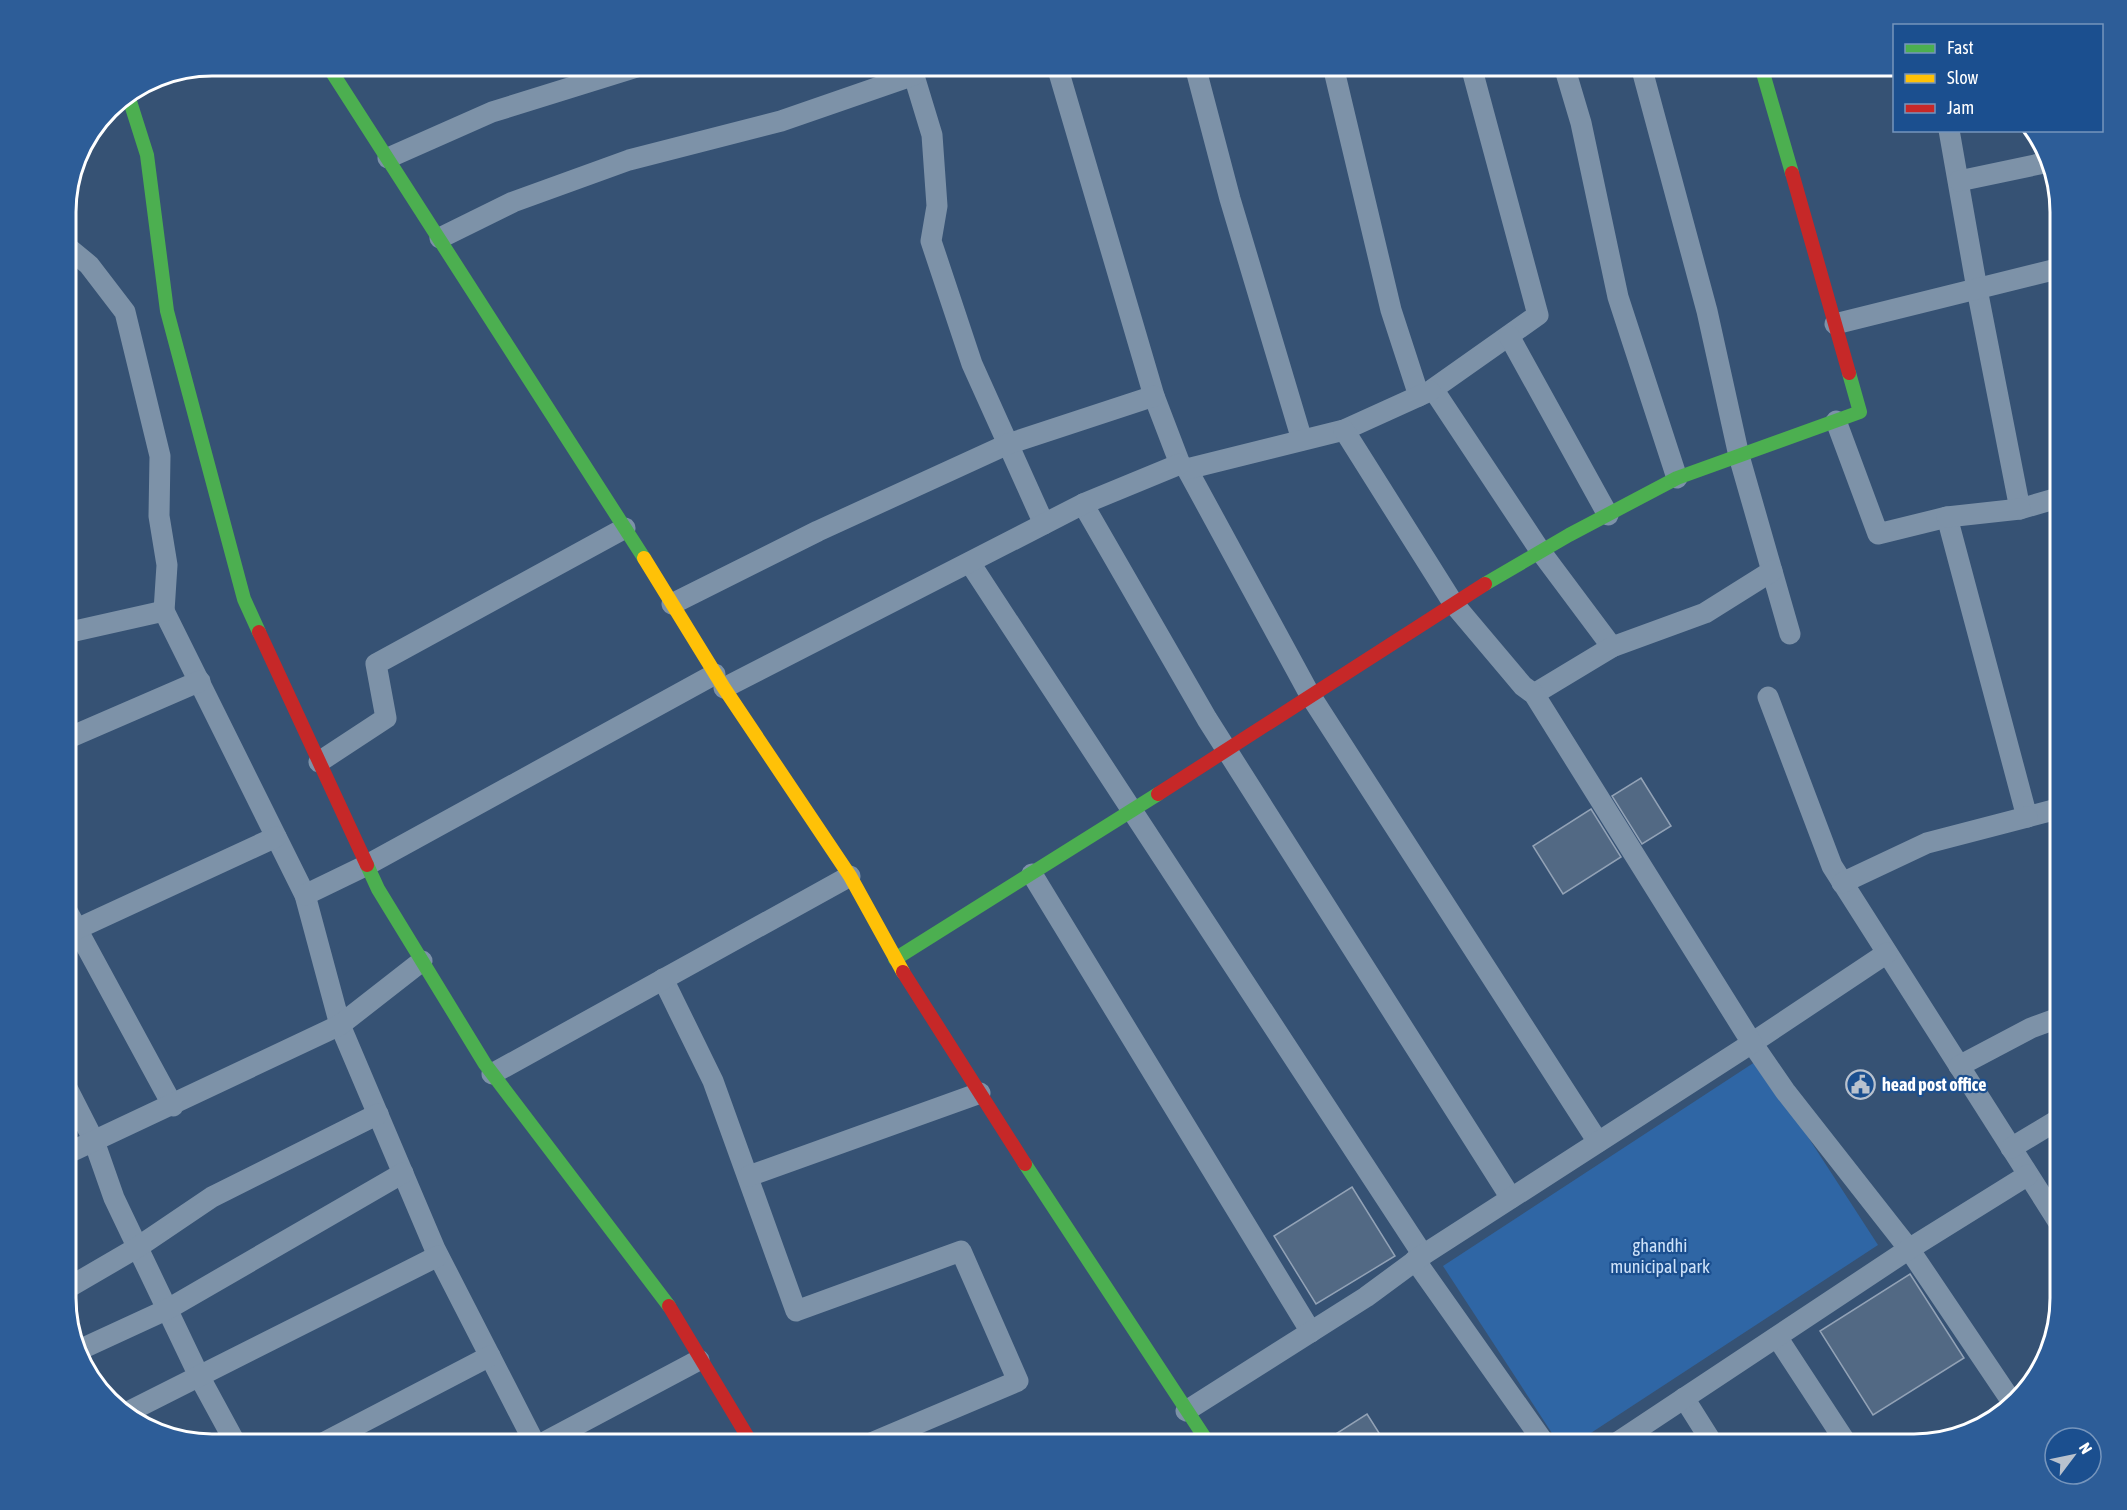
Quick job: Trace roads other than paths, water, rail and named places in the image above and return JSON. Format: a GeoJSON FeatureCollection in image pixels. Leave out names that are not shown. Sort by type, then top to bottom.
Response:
{"type":"FeatureCollection","features":[{"type":"Feature","properties":{"kind":"street"},"geometry":{"type":"LineString","coordinates":[[1060,76],[1154,396],[1184,466],[1310,695],[1598,1142]]}},
{"type":"Feature","properties":{"kind":"street"},"geometry":{"type":"LineString","coordinates":[[1198,76],[1230,199],[1302,440]]}},
{"type":"Feature","properties":{"kind":"street"},"geometry":{"type":"LineString","coordinates":[[1336,76],[1391,310],[1426,393],[1612,647]]}},
{"type":"Feature","properties":{"kind":"street"},"geometry":{"type":"LineString","coordinates":[[305,895],[367,865],[719,681],[970,563],[1083,504],[1184,466],[1344,430],[1426,393],[1509,336],[1538,315],[1474,76]]}},
{"type":"Feature","properties":{"kind":"street"},"geometry":{"type":"LineString","coordinates":[[1567,76],[1581,123],[1618,297],[1677,478]]}},
{"type":"Feature","properties":{"kind":"street"},"geometry":{"type":"LineString","coordinates":[[1644,76],[1707,311],[1739,456],[1790,634]]}},
{"type":"Feature","properties":{"kind":"street"},"geometry":{"type":"LineString","coordinates":[[895,959],[1227,752],[1310,695],[1344,678],[1442,614],[1454,603],[1541,552],[1677,478],[1860,412],[1764,76]]}},
{"type":"Feature","properties":{"kind":"street"},"geometry":{"type":"LineString","coordinates":[[335,77],[625,528],[719,681],[850,876],[895,959],[1202,1434]]}},
{"type":"Feature","properties":{"kind":"street"},"geometry":{"type":"LineString","coordinates":[[388,158],[492,112],[605,77]]}},
{"type":"Feature","properties":{"kind":"street"},"geometry":{"type":"LineString","coordinates":[[440,238],[513,202],[629,160],[781,121],[895,77]]}},
{"type":"Feature","properties":{"kind":"street"},"geometry":{"type":"LineString","coordinates":[[914,77],[932,135],[937,206],[931,242],[972,364],[1044,524]]}},
{"type":"Feature","properties":{"kind":"street"},"geometry":{"type":"LineString","coordinates":[[131,104],[147,155],[167,311],[244,599],[319,762],[378,888],[492,1074],[672,1310],[699,1360],[746,1434]]}},
{"type":"Feature","properties":{"kind":"street"},"geometry":{"type":"LineString","coordinates":[[1949,132],[2020,509]]}},
{"type":"Feature","properties":{"kind":"street"},"geometry":{"type":"LineString","coordinates":[[1959,181],[2041,164]]}},
{"type":"Feature","properties":{"kind":"street"},"geometry":{"type":"LineString","coordinates":[[77,255],[89,265],[125,312],[160,456],[159,516],[168,565],[164,611],[305,895],[340,1025],[438,1256],[530,1434]]}},
{"type":"Feature","properties":{"kind":"street"},"geometry":{"type":"LineString","coordinates":[[1835,324],[2050,271]]}},
{"type":"Feature","properties":{"kind":"street"},"geometry":{"type":"LineString","coordinates":[[1509,336],[1608,515]]}},
{"type":"Feature","properties":{"kind":"street"},"geometry":{"type":"LineString","coordinates":[[672,604],[818,531],[1008,444],[1154,396]]}},
{"type":"Feature","properties":{"kind":"street"},"geometry":{"type":"LineString","coordinates":[[1836,421],[1878,534],[1947,517],[2020,509],[2050,500]]}},
{"type":"Feature","properties":{"kind":"street"},"geometry":{"type":"LineString","coordinates":[[1344,430],[1454,603],[1523,686],[1534,694],[1752,1043],[1785,1091],[1909,1249],[2008,1396]]}},
{"type":"Feature","properties":{"kind":"street"},"geometry":{"type":"LineString","coordinates":[[1083,504],[1227,752],[1511,1198]]}},
{"type":"Feature","properties":{"kind":"street"},"geometry":{"type":"LineString","coordinates":[[1947,517],[2027,817]]}},
{"type":"Feature","properties":{"kind":"street"},"geometry":{"type":"LineString","coordinates":[[319,762],[386,718],[376,664],[625,528]]}},
{"type":"Feature","properties":{"kind":"street"},"geometry":{"type":"LineString","coordinates":[[970,563],[1419,1257],[1538,1434]]}},
{"type":"Feature","properties":{"kind":"street"},"geometry":{"type":"LineString","coordinates":[[1534,694],[1612,647],[1705,613],[1772,571]]}},
{"type":"Feature","properties":{"kind":"street"},"geometry":{"type":"LineString","coordinates":[[77,631],[164,611]]}},
{"type":"Feature","properties":{"kind":"street"},"geometry":{"type":"LineString","coordinates":[[77,734],[199,680]]}},
{"type":"Feature","properties":{"kind":"street"},"geometry":{"type":"LineString","coordinates":[[1768,697],[1832,866],[2050,1208]]}},
{"type":"Feature","properties":{"kind":"street"},"geometry":{"type":"LineString","coordinates":[[1842,883],[1927,843],[2050,811]]}},
{"type":"Feature","properties":{"kind":"street"},"geometry":{"type":"LineString","coordinates":[[77,929],[276,837]]}},
{"type":"Feature","properties":{"kind":"street"},"geometry":{"type":"LineString","coordinates":[[1032,874],[1311,1332]]}},
{"type":"Feature","properties":{"kind":"street"},"geometry":{"type":"LineString","coordinates":[[492,1074],[850,876]]}},
{"type":"Feature","properties":{"kind":"street"},"geometry":{"type":"LineString","coordinates":[[77,940],[173,1106]]}},
{"type":"Feature","properties":{"kind":"street"},"geometry":{"type":"LineString","coordinates":[[1186,1411],[1366,1297],[1419,1257],[1752,1043],[1887,953]]}},
{"type":"Feature","properties":{"kind":"street"},"geometry":{"type":"LineString","coordinates":[[77,1149],[173,1106],[340,1025],[422,961]]}},
{"type":"Feature","properties":{"kind":"street"},"geometry":{"type":"LineString","coordinates":[[663,979],[713,1081],[796,1311],[961,1251],[1018,1381],[893,1434]]}},
{"type":"Feature","properties":{"kind":"street"},"geometry":{"type":"LineString","coordinates":[[1959,1066],[2031,1028],[2050,1021]]}},
{"type":"Feature","properties":{"kind":"street"},"geometry":{"type":"LineString","coordinates":[[749,1176],[980,1093]]}},
{"type":"Feature","properties":{"kind":"street"},"geometry":{"type":"LineString","coordinates":[[77,1108],[94,1142],[114,1198],[199,1376],[231,1434]]}},
{"type":"Feature","properties":{"kind":"street"},"geometry":{"type":"LineString","coordinates":[[77,1283],[138,1247],[212,1197],[378,1114]]}},
{"type":"Feature","properties":{"kind":"street"},"geometry":{"type":"LineString","coordinates":[[2011,1148],[2050,1125]]}},
{"type":"Feature","properties":{"kind":"street"},"geometry":{"type":"LineString","coordinates":[[86,1347],[168,1309],[403,1173]]}},
{"type":"Feature","properties":{"kind":"street"},"geometry":{"type":"LineString","coordinates":[[1630,1434],[1909,1249],[2028,1175]]}},
{"type":"Feature","properties":{"kind":"street"},"geometry":{"type":"LineString","coordinates":[[134,1409],[438,1256]]}},
{"type":"Feature","properties":{"kind":"street"},"geometry":{"type":"LineString","coordinates":[[1777,1337],[1840,1434]]}},
{"type":"Feature","properties":{"kind":"street"},"geometry":{"type":"LineString","coordinates":[[340,1434],[490,1356]]}},
{"type":"Feature","properties":{"kind":"street"},"geometry":{"type":"LineString","coordinates":[[560,1434],[699,1360]]}},
{"type":"Feature","properties":{"kind":"street"},"geometry":{"type":"LineString","coordinates":[[1684,1398],[1707,1434]]}},
{"type":"Feature","properties":{"kind":"place","name":"head post office"},"geometry":{"type":"Point","coordinates":[1861,1084]}},
{"type":"Feature","properties":{"kind":"park label","name":"ghandhi municipal park"},"geometry":{"type":"Point","coordinates":[1660,1255]}}]}
